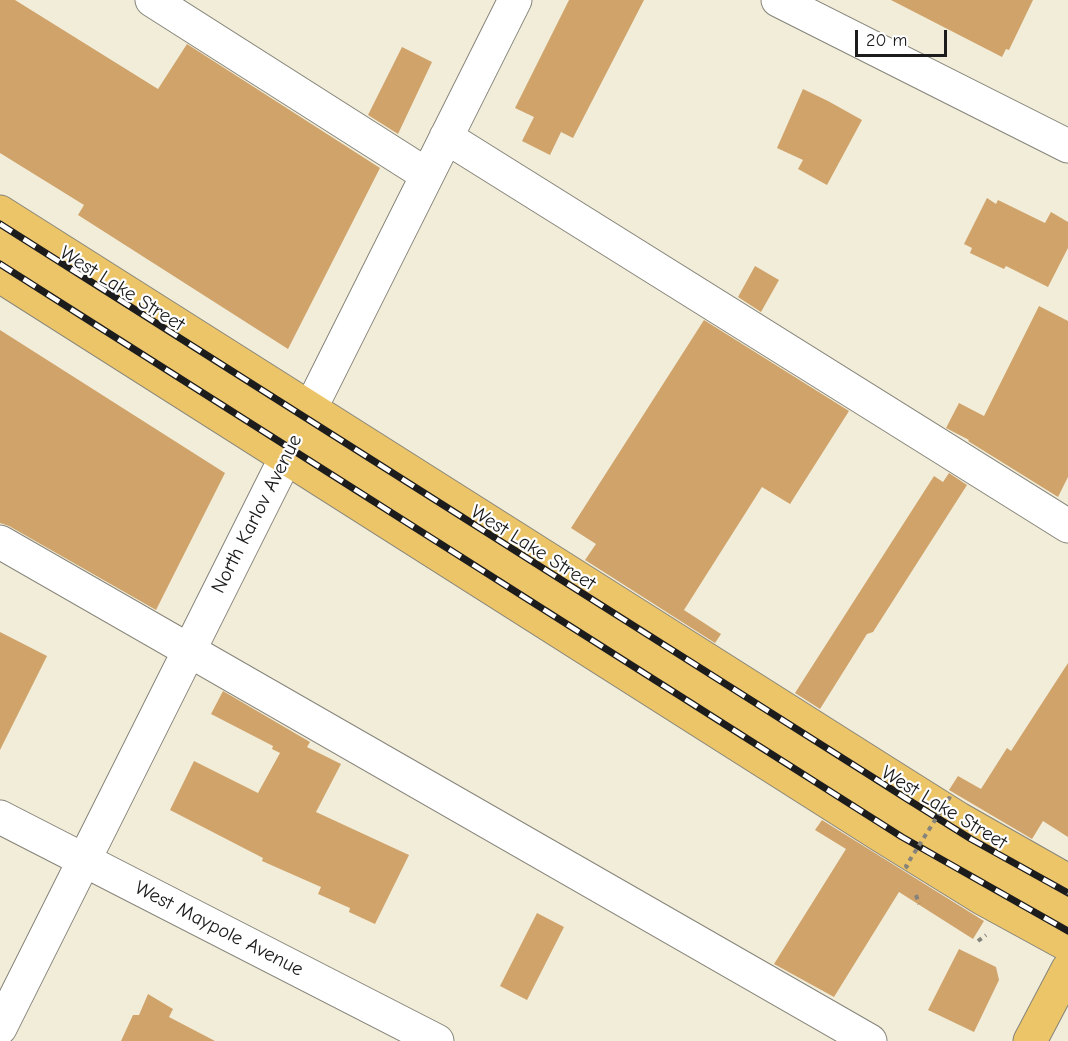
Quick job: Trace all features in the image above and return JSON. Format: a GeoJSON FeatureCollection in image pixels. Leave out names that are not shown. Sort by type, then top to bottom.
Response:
{"type":"FeatureCollection","features":[{"type":"Feature","properties":{"kind":"main road","name":"West Lake Street"},"geometry":{"type":"LineString","coordinates":[[0,212],[298,432],[952,880],[1068,945]]}},
{"type":"Feature","properties":{"kind":"main road","name":"West Lake Street"},"geometry":{"type":"LineString","coordinates":[[0,244],[963,854],[1068,912]]}},
{"type":"Feature","properties":{"kind":"main road","name":"West Lake Street"},"geometry":{"type":"LineString","coordinates":[[0,276],[298,432],[1068,881]]}},
{"type":"Feature","properties":{"kind":"main road"},"geometry":{"type":"LineString","coordinates":[[1030,1041],[1068,969]]}},
{"type":"Feature","properties":{"kind":"street"},"geometry":{"type":"LineString","coordinates":[[152,0],[427,175]]}},
{"type":"Feature","properties":{"kind":"street","name":"North Karlov Avenue"},"geometry":{"type":"LineString","coordinates":[[0,1028],[515,0]]}},
{"type":"Feature","properties":{"kind":"street"},"geometry":{"type":"LineString","coordinates":[[778,0],[1068,146]]}},
{"type":"Feature","properties":{"kind":"street"},"geometry":{"type":"LineString","coordinates":[[446,137],[1065,516]]}},
{"type":"Feature","properties":{"kind":"street"},"geometry":{"type":"LineString","coordinates":[[0,542],[870,1041]]}},
{"type":"Feature","properties":{"kind":"street","name":"West Maypole Avenue"},"geometry":{"type":"LineString","coordinates":[[0,817],[437,1041]]}},
{"type":"Feature","properties":{"kind":"path"},"geometry":{"type":"LineString","coordinates":[[908,867],[906,866],[918,847],[949,798],[951,799]]}},
{"type":"Feature","properties":{"kind":"building"},"geometry":{"type":"Polygon","coordinates":[[[0,0],[15,0],[158,89],[187,44],[380,168],[288,349],[78,215],[84,205],[0,153],[0,0]]]}},
{"type":"Feature","properties":{"kind":"building"},"geometry":{"type":"Polygon","coordinates":[[[569,0],[644,0],[573,138],[561,132],[550,155],[522,141],[534,117],[515,108],[569,0]]]}},
{"type":"Feature","properties":{"kind":"building"},"geometry":{"type":"Polygon","coordinates":[[[891,0],[1033,0],[1009,50],[1006,49],[1002,57],[891,0]]]}},
{"type":"Feature","properties":{"kind":"building"},"geometry":{"type":"Polygon","coordinates":[[[402,47],[432,62],[398,134],[368,115],[402,47]]]}},
{"type":"Feature","properties":{"kind":"building"},"geometry":{"type":"Polygon","coordinates":[[[803,89],[862,120],[827,185],[798,169],[803,160],[777,148],[803,89]]]}},
{"type":"Feature","properties":{"kind":"building"},"geometry":{"type":"Polygon","coordinates":[[[987,198],[996,204],[998,200],[1045,223],[1051,212],[1068,222],[1068,248],[1048,287],[1006,266],[1004,269],[970,253],[972,248],[964,244],[987,198]]]}},
{"type":"Feature","properties":{"kind":"building"},"geometry":{"type":"Polygon","coordinates":[[[755,266],[779,280],[761,312],[738,297],[755,266]]]}},
{"type":"Feature","properties":{"kind":"building"},"geometry":{"type":"Polygon","coordinates":[[[1039,306],[1068,321],[1068,477],[1058,497],[969,440],[946,428],[959,403],[984,416],[1039,306]]]}},
{"type":"Feature","properties":{"kind":"building"},"geometry":{"type":"Polygon","coordinates":[[[704,320],[849,411],[790,504],[762,487],[684,610],[721,634],[715,643],[585,560],[596,544],[571,528],[704,320]]]}},
{"type":"Feature","properties":{"kind":"building"},"geometry":{"type":"Polygon","coordinates":[[[0,330],[225,473],[156,610],[0,523],[0,330]]]}},
{"type":"Feature","properties":{"kind":"building"},"geometry":{"type":"Polygon","coordinates":[[[949,473],[967,485],[873,632],[867,634],[820,709],[795,693],[934,476],[943,482],[949,473]]]}},
{"type":"Feature","properties":{"kind":"building"},"geometry":{"type":"Polygon","coordinates":[[[0,632],[47,656],[0,750],[0,632]]]}},
{"type":"Feature","properties":{"kind":"building"},"geometry":{"type":"Polygon","coordinates":[[[1068,663],[1068,837],[1043,821],[1032,839],[949,790],[958,776],[981,789],[1007,748],[1011,751],[1068,663]]]}},
{"type":"Feature","properties":{"kind":"building"},"geometry":{"type":"Polygon","coordinates":[[[223,691],[310,742],[307,747],[341,764],[316,812],[409,855],[375,924],[349,912],[350,908],[318,894],[321,887],[262,861],[263,858],[170,810],[194,761],[258,793],[280,753],[272,749],[273,746],[211,714],[223,691]]]}},
{"type":"Feature","properties":{"kind":"building"},"geometry":{"type":"Polygon","coordinates":[[[822,820],[984,921],[973,939],[899,892],[834,997],[774,964],[846,849],[815,830],[822,820]]]}},
{"type":"Feature","properties":{"kind":"building"},"geometry":{"type":"Polygon","coordinates":[[[537,913],[564,927],[527,1000],[500,986],[537,913]]]}},
{"type":"Feature","properties":{"kind":"building"},"geometry":{"type":"Polygon","coordinates":[[[959,949],[996,967],[999,980],[974,1032],[928,1010],[959,949]]]}},
{"type":"Feature","properties":{"kind":"building"},"geometry":{"type":"Polygon","coordinates":[[[148,994],[173,1009],[169,1017],[215,1041],[121,1041],[133,1015],[139,1015],[148,994]]]}},
{"type":"Feature","properties":{"kind":"railway"},"geometry":{"type":"LineString","coordinates":[[0,224],[907,799],[971,839],[1068,893]]}},
{"type":"Feature","properties":{"kind":"railway"},"geometry":{"type":"LineString","coordinates":[[0,264],[902,837],[1068,931]]}}]}
